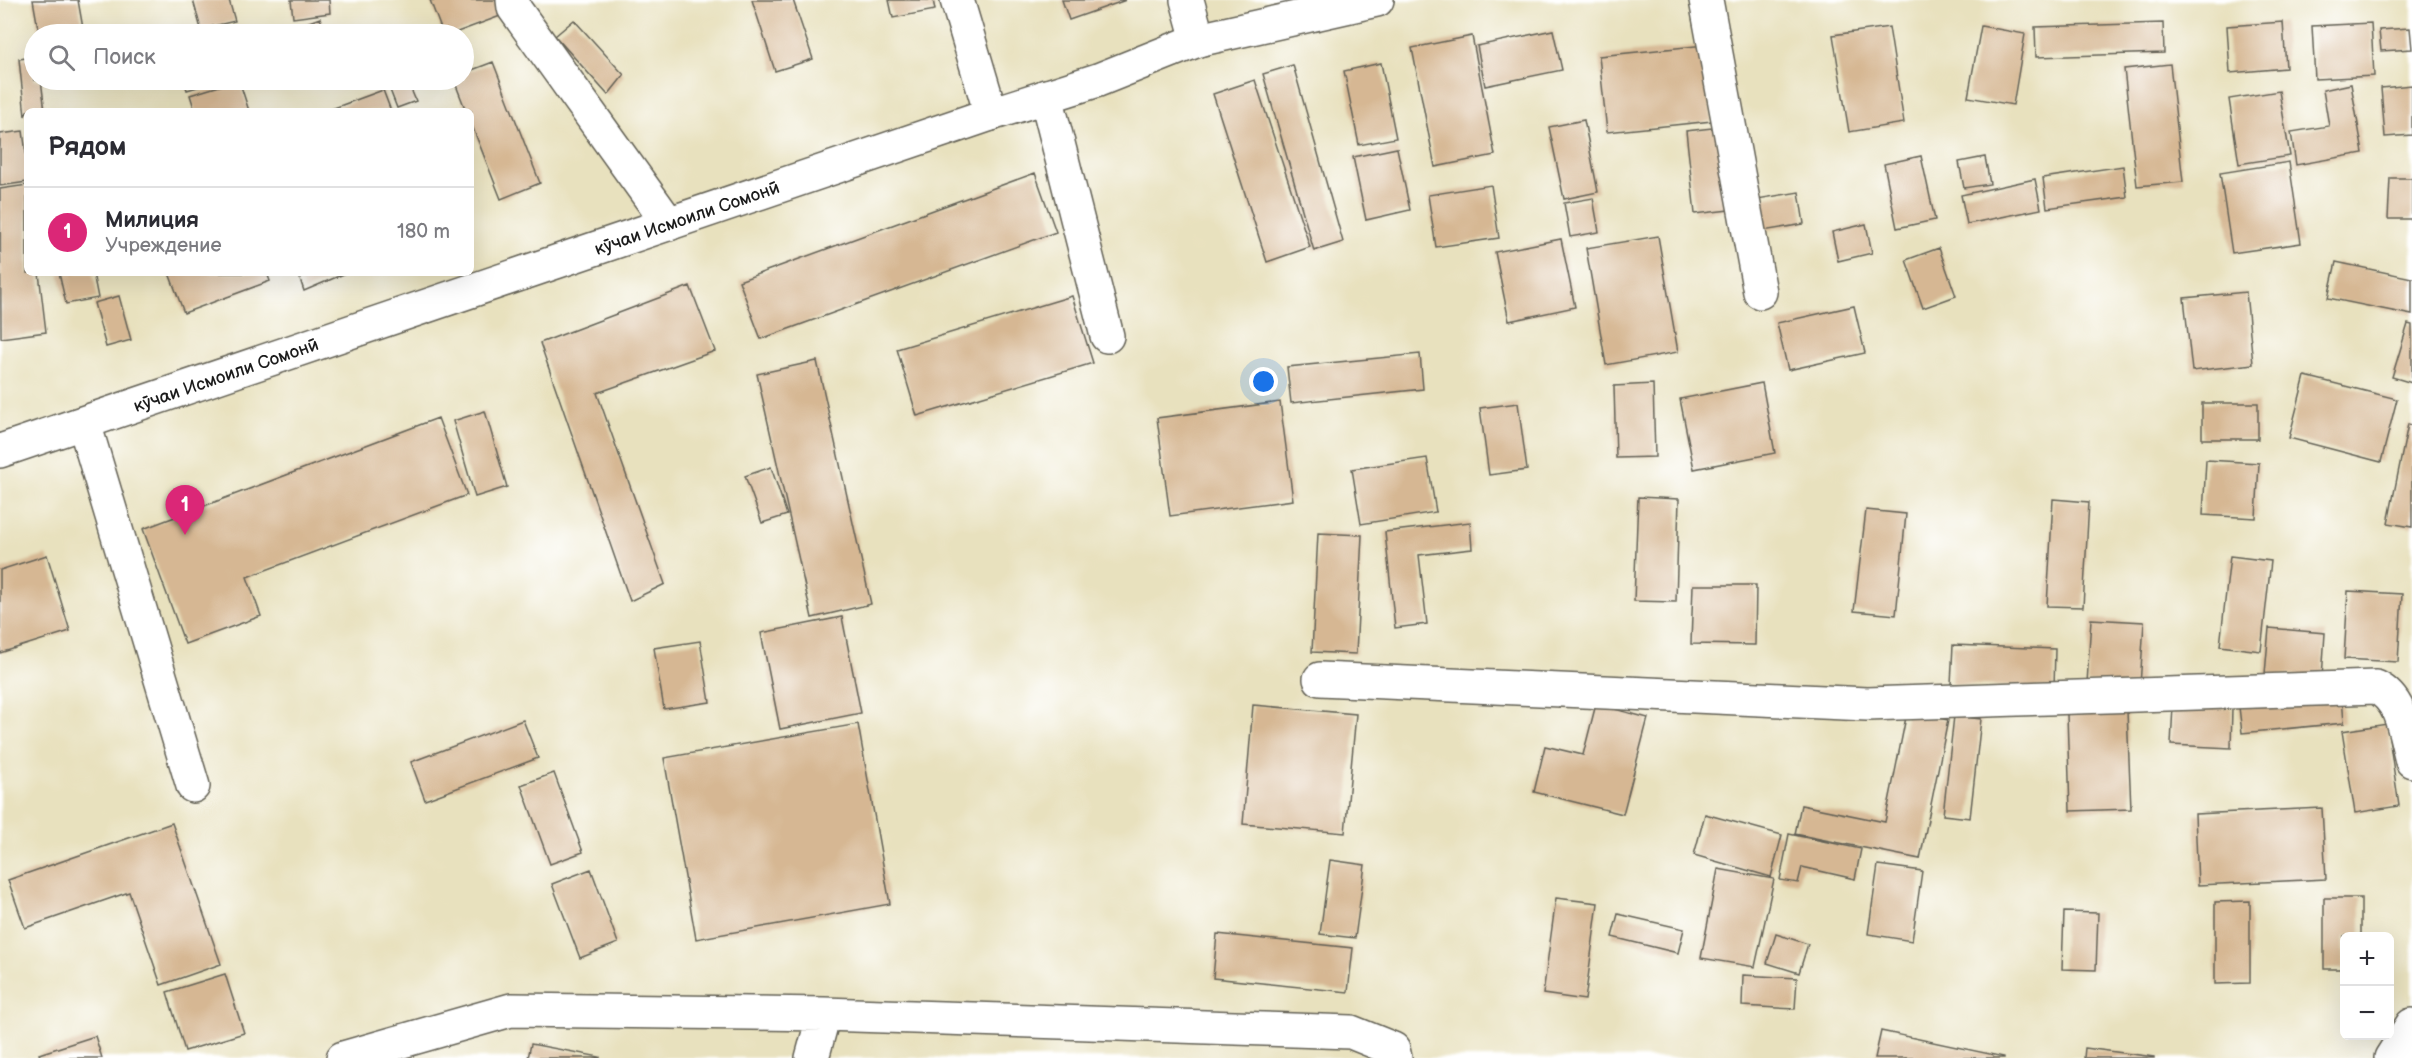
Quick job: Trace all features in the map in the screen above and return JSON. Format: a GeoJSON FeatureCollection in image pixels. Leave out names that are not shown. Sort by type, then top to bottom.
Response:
{"type":"FeatureCollection","features":[{"type":"Feature","properties":{"kind":"street"},"geometry":{"type":"LineString","coordinates":[[513,0],[514,8],[669,224]]}},
{"type":"Feature","properties":{"kind":"street"},"geometry":{"type":"LineString","coordinates":[[957,0],[991,114]]}},
{"type":"Feature","properties":{"kind":"street"},"geometry":{"type":"LineString","coordinates":[[1187,0],[1198,40]]}},
{"type":"Feature","properties":{"kind":"street","name":"кӯчаи Исмоили Сомонӣ"},"geometry":{"type":"LineString","coordinates":[[0,451],[991,114],[1098,80],[1198,40],[1377,0]]}},
{"type":"Feature","properties":{"kind":"street"},"geometry":{"type":"LineString","coordinates":[[1706,0],[1760,292]]}},
{"type":"Feature","properties":{"kind":"street"},"geometry":{"type":"LineString","coordinates":[[1046,96],[1107,336]]}},
{"type":"Feature","properties":{"kind":"street"},"geometry":{"type":"LineString","coordinates":[[84,423],[193,786]]}},
{"type":"Feature","properties":{"kind":"street"},"geometry":{"type":"LineString","coordinates":[[1320,679],[1867,704],[2376,687],[2388,693],[2397,706],[2412,761]]}},
{"type":"Feature","properties":{"kind":"street"},"geometry":{"type":"LineString","coordinates":[[343,1058],[511,1010],[824,1014],[1351,1032],[1392,1048],[1395,1058]]}},
{"type":"Feature","properties":{"kind":"street"},"geometry":{"type":"LineString","coordinates":[[812,1058],[824,1014]]}},
{"type":"Feature","properties":{"kind":"street"},"geometry":{"type":"LineString","coordinates":[[2391,1058],[2412,1025]]}},
{"type":"Feature","properties":{"kind":"building"},"geometry":{"type":"Polygon","coordinates":[[[33,0],[78,0],[82,24],[37,24],[33,0]]]}},
{"type":"Feature","properties":{"kind":"building"},"geometry":{"type":"Polygon","coordinates":[[[193,0],[229,0],[235,21],[222,24],[200,24],[193,0]]]}},
{"type":"Feature","properties":{"kind":"building"},"geometry":{"type":"Polygon","coordinates":[[[291,0],[329,0],[330,13],[293,18],[291,0]]]}},
{"type":"Feature","properties":{"kind":"building"},"geometry":{"type":"Polygon","coordinates":[[[430,0],[497,0],[503,15],[474,26],[474,24],[439,24],[430,0]]]}},
{"type":"Feature","properties":{"kind":"building"},"geometry":{"type":"Polygon","coordinates":[[[752,0],[793,0],[813,59],[775,71],[752,0]]]}},
{"type":"Feature","properties":{"kind":"building"},"geometry":{"type":"Polygon","coordinates":[[[889,0],[933,0],[935,10],[893,18],[889,0]]]}},
{"type":"Feature","properties":{"kind":"building"},"geometry":{"type":"Polygon","coordinates":[[[1062,0],[1126,0],[1069,20],[1062,0]]]}},
{"type":"Feature","properties":{"kind":"building"},"geometry":{"type":"Polygon","coordinates":[[[320,18],[322,24],[304,24],[320,18]]]}},
{"type":"Feature","properties":{"kind":"building"},"geometry":{"type":"Polygon","coordinates":[[[574,20],[624,75],[608,95],[555,36],[574,20]]]}},
{"type":"Feature","properties":{"kind":"building"},"geometry":{"type":"Polygon","coordinates":[[[2283,22],[2286,68],[2230,73],[2227,26],[2283,22]]]}},
{"type":"Feature","properties":{"kind":"building"},"geometry":{"type":"Polygon","coordinates":[[[2163,23],[2164,53],[2036,57],[2035,27],[2163,23]]]}},
{"type":"Feature","properties":{"kind":"building"},"geometry":{"type":"Polygon","coordinates":[[[2371,23],[2374,76],[2315,79],[2312,26],[2371,23]]]}},
{"type":"Feature","properties":{"kind":"building"},"geometry":{"type":"Polygon","coordinates":[[[1981,26],[2025,34],[2013,105],[1968,97],[1981,26]]]}},
{"type":"Feature","properties":{"kind":"building"},"geometry":{"type":"Polygon","coordinates":[[[1889,27],[1904,123],[1849,132],[1833,35],[1889,27]]]}},
{"type":"Feature","properties":{"kind":"building"},"geometry":{"type":"Polygon","coordinates":[[[2410,28],[2412,49],[2381,51],[2379,30],[2410,28]]]}},
{"type":"Feature","properties":{"kind":"building"},"geometry":{"type":"Polygon","coordinates":[[[1553,30],[1562,70],[1485,86],[1477,46],[1553,30]]]}},
{"type":"Feature","properties":{"kind":"building"},"geometry":{"type":"Polygon","coordinates":[[[1472,36],[1495,155],[1435,167],[1412,48],[1472,36]]]}},
{"type":"Feature","properties":{"kind":"building"},"geometry":{"type":"Polygon","coordinates":[[[1705,45],[1712,121],[1607,132],[1599,56],[1705,45]]]}},
{"type":"Feature","properties":{"kind":"building"},"geometry":{"type":"Polygon","coordinates":[[[24,58],[24,90],[42,90],[45,108],[24,108],[19,59],[24,58]]]}},
{"type":"Feature","properties":{"kind":"building"},"geometry":{"type":"Polygon","coordinates":[[[493,62],[540,183],[501,199],[474,131],[474,108],[465,108],[458,90],[474,90],[474,69],[493,62]]]}},
{"type":"Feature","properties":{"kind":"building"},"geometry":{"type":"Polygon","coordinates":[[[1381,63],[1396,138],[1359,145],[1344,71],[1381,63]]]}},
{"type":"Feature","properties":{"kind":"building"},"geometry":{"type":"Polygon","coordinates":[[[2170,64],[2183,182],[2137,186],[2124,69],[2170,64]]]}},
{"type":"Feature","properties":{"kind":"building"},"geometry":{"type":"Polygon","coordinates":[[[1293,65],[1343,242],[1314,251],[1263,74],[1293,65]]]}},
{"type":"Feature","properties":{"kind":"building"},"geometry":{"type":"Polygon","coordinates":[[[1255,80],[1310,247],[1267,262],[1213,94],[1255,80]]]}},
{"type":"Feature","properties":{"kind":"building"},"geometry":{"type":"Polygon","coordinates":[[[2351,84],[2363,153],[2296,165],[2291,132],[2329,126],[2323,90],[2351,84]]]}},
{"type":"Feature","properties":{"kind":"building"},"geometry":{"type":"Polygon","coordinates":[[[2412,85],[2412,135],[2385,137],[2381,88],[2412,85]]]}},
{"type":"Feature","properties":{"kind":"building"},"geometry":{"type":"Polygon","coordinates":[[[206,90],[242,90],[248,108],[194,108],[190,95],[206,90]]]}},
{"type":"Feature","properties":{"kind":"building"},"geometry":{"type":"Polygon","coordinates":[[[383,90],[390,108],[334,108],[383,90]]]}},
{"type":"Feature","properties":{"kind":"building"},"geometry":{"type":"Polygon","coordinates":[[[390,90],[411,90],[416,101],[397,108],[390,90]]]}},
{"type":"Feature","properties":{"kind":"building"},"geometry":{"type":"Polygon","coordinates":[[[2279,91],[2290,156],[2239,164],[2229,99],[2279,91]]]}},
{"type":"Feature","properties":{"kind":"building"},"geometry":{"type":"Polygon","coordinates":[[[1584,120],[1598,192],[1564,199],[1549,127],[1584,120]]]}},
{"type":"Feature","properties":{"kind":"building"},"geometry":{"type":"Polygon","coordinates":[[[1721,127],[1729,210],[1695,214],[1686,131],[1721,127]]]}},
{"type":"Feature","properties":{"kind":"building"},"geometry":{"type":"Polygon","coordinates":[[[23,131],[24,182],[0,186],[0,134],[23,131]]]}},
{"type":"Feature","properties":{"kind":"building"},"geometry":{"type":"Polygon","coordinates":[[[1397,148],[1410,210],[1366,220],[1353,157],[1397,148]]]}},
{"type":"Feature","properties":{"kind":"building"},"geometry":{"type":"Polygon","coordinates":[[[1921,156],[1935,220],[1897,228],[1884,164],[1921,156]]]}},
{"type":"Feature","properties":{"kind":"building"},"geometry":{"type":"Polygon","coordinates":[[[1985,157],[1990,184],[1964,188],[1959,162],[1985,157]]]}},
{"type":"Feature","properties":{"kind":"building"},"geometry":{"type":"Polygon","coordinates":[[[2289,162],[2301,243],[2232,253],[2220,173],[2289,162]]]}},
{"type":"Feature","properties":{"kind":"building"},"geometry":{"type":"Polygon","coordinates":[[[2123,166],[2127,197],[2047,208],[2043,178],[2123,166]]]}},
{"type":"Feature","properties":{"kind":"building"},"geometry":{"type":"Polygon","coordinates":[[[1035,173],[1056,232],[761,339],[739,281],[1035,173]]]}},
{"type":"Feature","properties":{"kind":"building"},"geometry":{"type":"Polygon","coordinates":[[[2390,178],[2412,178],[2412,219],[2388,219],[2390,178]]]}},
{"type":"Feature","properties":{"kind":"building"},"geometry":{"type":"Polygon","coordinates":[[[2035,179],[2041,209],[1967,224],[1961,195],[2035,179]]]}},
{"type":"Feature","properties":{"kind":"building"},"geometry":{"type":"Polygon","coordinates":[[[24,185],[24,276],[39,276],[46,332],[1,338],[0,189],[24,185]]]}},
{"type":"Feature","properties":{"kind":"building"},"geometry":{"type":"Polygon","coordinates":[[[1491,185],[1499,238],[1436,247],[1428,195],[1491,185]]]}},
{"type":"Feature","properties":{"kind":"building"},"geometry":{"type":"Polygon","coordinates":[[[1799,192],[1804,224],[1763,231],[1757,199],[1799,192]]]}},
{"type":"Feature","properties":{"kind":"building"},"geometry":{"type":"Polygon","coordinates":[[[1593,198],[1599,232],[1570,237],[1564,203],[1593,198]]]}},
{"type":"Feature","properties":{"kind":"building"},"geometry":{"type":"Polygon","coordinates":[[[1866,224],[1872,253],[1838,261],[1832,232],[1866,224]]]}},
{"type":"Feature","properties":{"kind":"building"},"geometry":{"type":"Polygon","coordinates":[[[1658,236],[1678,352],[1606,365],[1586,248],[1658,236]]]}},
{"type":"Feature","properties":{"kind":"building"},"geometry":{"type":"Polygon","coordinates":[[[1561,239],[1575,307],[1509,321],[1495,252],[1561,239]]]}},
{"type":"Feature","properties":{"kind":"building"},"geometry":{"type":"Polygon","coordinates":[[[1939,248],[1956,296],[1923,308],[1906,260],[1939,248]]]}},
{"type":"Feature","properties":{"kind":"building"},"geometry":{"type":"Polygon","coordinates":[[[2336,262],[2412,278],[2412,315],[2328,298],[2336,262]]]}},
{"type":"Feature","properties":{"kind":"building"},"geometry":{"type":"Polygon","coordinates":[[[60,276],[94,276],[98,298],[66,304],[60,276]]]}},
{"type":"Feature","properties":{"kind":"building"},"geometry":{"type":"Polygon","coordinates":[[[170,276],[268,276],[270,281],[184,313],[170,276]]]}},
{"type":"Feature","properties":{"kind":"building"},"geometry":{"type":"Polygon","coordinates":[[[299,276],[339,276],[304,291],[299,276]]]}},
{"type":"Feature","properties":{"kind":"building"},"geometry":{"type":"Polygon","coordinates":[[[690,286],[715,351],[597,393],[665,584],[630,601],[540,343],[690,286]]]}},
{"type":"Feature","properties":{"kind":"building"},"geometry":{"type":"Polygon","coordinates":[[[2246,292],[2253,364],[2192,371],[2184,298],[2246,292]]]}},
{"type":"Feature","properties":{"kind":"building"},"geometry":{"type":"Polygon","coordinates":[[[119,296],[131,340],[106,347],[94,303],[119,296]]]}},
{"type":"Feature","properties":{"kind":"building"},"geometry":{"type":"Polygon","coordinates":[[[1072,296],[1093,363],[917,416],[897,349],[1072,296]]]}},
{"type":"Feature","properties":{"kind":"building"},"geometry":{"type":"Polygon","coordinates":[[[1854,306],[1865,353],[1788,370],[1777,323],[1854,306]]]}},
{"type":"Feature","properties":{"kind":"building"},"geometry":{"type":"Polygon","coordinates":[[[2408,324],[2412,325],[2412,383],[2392,377],[2408,324]]]}},
{"type":"Feature","properties":{"kind":"building"},"geometry":{"type":"Polygon","coordinates":[[[1420,354],[1423,389],[1291,403],[1287,367],[1420,354]]]}},
{"type":"Feature","properties":{"kind":"building"},"geometry":{"type":"Polygon","coordinates":[[[817,361],[871,604],[812,618],[757,374],[817,361]]]}},
{"type":"Feature","properties":{"kind":"building"},"geometry":{"type":"Polygon","coordinates":[[[2305,376],[2397,399],[2381,462],[2289,438],[2305,376]]]}},
{"type":"Feature","properties":{"kind":"building"},"geometry":{"type":"Polygon","coordinates":[[[1762,383],[1775,453],[1694,469],[1680,399],[1762,383]]]}},
{"type":"Feature","properties":{"kind":"building"},"geometry":{"type":"Polygon","coordinates":[[[1653,384],[1655,457],[1616,458],[1614,386],[1653,384]]]}},
{"type":"Feature","properties":{"kind":"building"},"geometry":{"type":"Polygon","coordinates":[[[1280,402],[1293,500],[1170,516],[1157,418],[1280,402]]]}},
{"type":"Feature","properties":{"kind":"building"},"geometry":{"type":"Polygon","coordinates":[[[1518,403],[1527,470],[1489,475],[1480,408],[1518,403]]]}},
{"type":"Feature","properties":{"kind":"building"},"geometry":{"type":"Polygon","coordinates":[[[2202,403],[2258,403],[2258,439],[2202,439],[2202,403]]]}},
{"type":"Feature","properties":{"kind":"building"},"geometry":{"type":"Polygon","coordinates":[[[485,411],[507,487],[475,497],[453,421],[485,411]]]}},
{"type":"Feature","properties":{"kind":"building"},"geometry":{"type":"Polygon","coordinates":[[[438,418],[467,495],[247,577],[261,616],[185,644],[143,529],[438,418]]]}},
{"type":"Feature","properties":{"kind":"building"},"geometry":{"type":"Polygon","coordinates":[[[2408,424],[2412,425],[2412,527],[2388,523],[2408,424]]]}},
{"type":"Feature","properties":{"kind":"building"},"geometry":{"type":"Polygon","coordinates":[[[1427,458],[1436,512],[1361,524],[1352,469],[1427,458]]]}},
{"type":"Feature","properties":{"kind":"building"},"geometry":{"type":"Polygon","coordinates":[[[2206,460],[2259,463],[2256,518],[2203,515],[2206,460]]]}},
{"type":"Feature","properties":{"kind":"building"},"geometry":{"type":"Polygon","coordinates":[[[771,467],[787,515],[762,523],[745,476],[771,467]]]}},
{"type":"Feature","properties":{"kind":"building"},"geometry":{"type":"Polygon","coordinates":[[[1638,497],[1679,499],[1676,602],[1634,601],[1638,497]]]}},
{"type":"Feature","properties":{"kind":"building"},"geometry":{"type":"Polygon","coordinates":[[[2053,499],[2089,502],[2083,607],[2047,606],[2053,499]]]}},
{"type":"Feature","properties":{"kind":"building"},"geometry":{"type":"Polygon","coordinates":[[[1866,510],[1906,514],[1896,615],[1854,611],[1866,510]]]}},
{"type":"Feature","properties":{"kind":"building"},"geometry":{"type":"Polygon","coordinates":[[[1470,522],[1472,549],[1419,555],[1427,624],[1395,628],[1385,532],[1470,522]]]}},
{"type":"Feature","properties":{"kind":"building"},"geometry":{"type":"Polygon","coordinates":[[[1318,533],[1362,535],[1356,654],[1312,652],[1318,533]]]}},
{"type":"Feature","properties":{"kind":"building"},"geometry":{"type":"Polygon","coordinates":[[[47,555],[70,631],[0,653],[0,570],[47,555]]]}},
{"type":"Feature","properties":{"kind":"building"},"geometry":{"type":"Polygon","coordinates":[[[2230,556],[2271,561],[2261,651],[2220,646],[2230,556]]]}},
{"type":"Feature","properties":{"kind":"building"},"geometry":{"type":"Polygon","coordinates":[[[1693,585],[1756,585],[1755,645],[1691,644],[1693,585]]]}},
{"type":"Feature","properties":{"kind":"building"},"geometry":{"type":"Polygon","coordinates":[[[2348,591],[2402,594],[2398,662],[2344,659],[2348,591]]]}},
{"type":"Feature","properties":{"kind":"building"},"geometry":{"type":"Polygon","coordinates":[[[842,617],[861,713],[780,729],[761,633],[842,617]]]}},
{"type":"Feature","properties":{"kind":"building"},"geometry":{"type":"Polygon","coordinates":[[[2091,619],[2144,622],[2140,686],[2087,683],[2091,619]]]}},
{"type":"Feature","properties":{"kind":"building"},"geometry":{"type":"Polygon","coordinates":[[[2269,628],[2325,633],[2322,678],[2265,674],[2269,628]]]}},
{"type":"Feature","properties":{"kind":"building"},"geometry":{"type":"Polygon","coordinates":[[[700,641],[710,702],[664,709],[654,648],[700,641]]]}},
{"type":"Feature","properties":{"kind":"building"},"geometry":{"type":"Polygon","coordinates":[[[1953,645],[2055,649],[2054,688],[1951,684],[1953,645]]]}},
{"type":"Feature","properties":{"kind":"building"},"geometry":{"type":"Polygon","coordinates":[[[2342,697],[2344,723],[2242,733],[2239,707],[2342,697]]]}},
{"type":"Feature","properties":{"kind":"building"},"geometry":{"type":"Polygon","coordinates":[[[1596,704],[1648,718],[1623,814],[1534,792],[1545,746],[1583,755],[1596,704]]]}},
{"type":"Feature","properties":{"kind":"building"},"geometry":{"type":"Polygon","coordinates":[[[1253,705],[1356,714],[1345,833],[1243,824],[1253,705]]]}},
{"type":"Feature","properties":{"kind":"building"},"geometry":{"type":"Polygon","coordinates":[[[2173,705],[2232,708],[2231,748],[2171,745],[2173,705]]]}},
{"type":"Feature","properties":{"kind":"building"},"geometry":{"type":"Polygon","coordinates":[[[2127,711],[2131,809],[2070,811],[2067,714],[2127,711]]]}},
{"type":"Feature","properties":{"kind":"building"},"geometry":{"type":"Polygon","coordinates":[[[1907,712],[1948,720],[1920,859],[1795,834],[1801,805],[1885,822],[1907,712]]]}},
{"type":"Feature","properties":{"kind":"building"},"geometry":{"type":"Polygon","coordinates":[[[1954,716],[1981,719],[1970,818],[1943,815],[1954,716]]]}},
{"type":"Feature","properties":{"kind":"building"},"geometry":{"type":"Polygon","coordinates":[[[523,720],[538,758],[425,800],[411,762],[523,720]]]}},
{"type":"Feature","properties":{"kind":"building"},"geometry":{"type":"Polygon","coordinates":[[[858,724],[890,904],[696,939],[664,758],[858,724]]]}},
{"type":"Feature","properties":{"kind":"building"},"geometry":{"type":"Polygon","coordinates":[[[2387,724],[2399,806],[2355,813],[2342,731],[2387,724]]]}},
{"type":"Feature","properties":{"kind":"building"},"geometry":{"type":"Polygon","coordinates":[[[554,773],[583,852],[550,864],[521,785],[554,773]]]}},
{"type":"Feature","properties":{"kind":"building"},"geometry":{"type":"Polygon","coordinates":[[[2322,808],[2326,879],[2198,885],[2195,814],[2322,808]]]}},
{"type":"Feature","properties":{"kind":"building"},"geometry":{"type":"Polygon","coordinates":[[[1705,814],[1782,835],[1771,877],[1694,855],[1705,814]]]}},
{"type":"Feature","properties":{"kind":"building"},"geometry":{"type":"Polygon","coordinates":[[[172,823],[221,964],[161,985],[129,892],[25,928],[8,880],[172,823]]]}},
{"type":"Feature","properties":{"kind":"building"},"geometry":{"type":"Polygon","coordinates":[[[1789,834],[1861,849],[1855,879],[1802,867],[1798,883],[1780,880],[1789,834]]]}},
{"type":"Feature","properties":{"kind":"building"},"geometry":{"type":"Polygon","coordinates":[[[1330,860],[1365,865],[1355,938],[1320,934],[1330,860]]]}},
{"type":"Feature","properties":{"kind":"building"},"geometry":{"type":"Polygon","coordinates":[[[1878,865],[1922,871],[1912,941],[1868,934],[1878,865]]]}},
{"type":"Feature","properties":{"kind":"building"},"geometry":{"type":"Polygon","coordinates":[[[591,869],[618,943],[580,958],[552,884],[591,869]]]}},
{"type":"Feature","properties":{"kind":"building"},"geometry":{"type":"Polygon","coordinates":[[[1718,869],[1774,879],[1755,967],[1701,958],[1718,869]]]}},
{"type":"Feature","properties":{"kind":"building"},"geometry":{"type":"Polygon","coordinates":[[[1556,898],[1598,903],[1585,1000],[1543,994],[1556,898]]]}},
{"type":"Feature","properties":{"kind":"building"},"geometry":{"type":"Polygon","coordinates":[[[2324,898],[2361,898],[2361,932],[2340,932],[2340,969],[2324,969],[2324,898]]]}},
{"type":"Feature","properties":{"kind":"building"},"geometry":{"type":"Polygon","coordinates":[[[2250,901],[2250,983],[2215,984],[2215,902],[2250,901]]]}},
{"type":"Feature","properties":{"kind":"building"},"geometry":{"type":"Polygon","coordinates":[[[2064,912],[2098,913],[2096,970],[2062,969],[2064,912]]]}},
{"type":"Feature","properties":{"kind":"building"},"geometry":{"type":"Polygon","coordinates":[[[1618,914],[1684,929],[1678,953],[1612,937],[1618,914]]]}},
{"type":"Feature","properties":{"kind":"building"},"geometry":{"type":"Polygon","coordinates":[[[1217,934],[1353,948],[1348,992],[1213,978],[1217,934]]]}},
{"type":"Feature","properties":{"kind":"building"},"geometry":{"type":"Polygon","coordinates":[[[1776,934],[1808,944],[1799,973],[1767,963],[1776,934]]]}},
{"type":"Feature","properties":{"kind":"building"},"geometry":{"type":"Polygon","coordinates":[[[225,974],[244,1033],[185,1051],[167,992],[225,974]]]}},
{"type":"Feature","properties":{"kind":"building"},"geometry":{"type":"Polygon","coordinates":[[[1743,975],[1797,978],[1795,1009],[1742,1006],[1743,975]]]}},
{"type":"Feature","properties":{"kind":"building"},"geometry":{"type":"Polygon","coordinates":[[[1881,1031],[2004,1057],[2004,1058],[1875,1058],[1881,1031]]]}},
{"type":"Feature","properties":{"kind":"building"},"geometry":{"type":"Polygon","coordinates":[[[95,1036],[102,1058],[41,1058],[39,1054],[95,1036]]]}},
{"type":"Feature","properties":{"kind":"building"},"geometry":{"type":"Polygon","coordinates":[[[531,1044],[600,1057],[600,1058],[528,1058],[531,1044]]]}},
{"type":"Feature","properties":{"kind":"building"},"geometry":{"type":"Polygon","coordinates":[[[2085,1048],[2154,1057],[2154,1058],[2084,1058],[2085,1048]]]}},
{"type":"Feature","properties":{"kind":"place","name":"Милиция"},"geometry":{"type":"Point","coordinates":[185,535]}}]}
